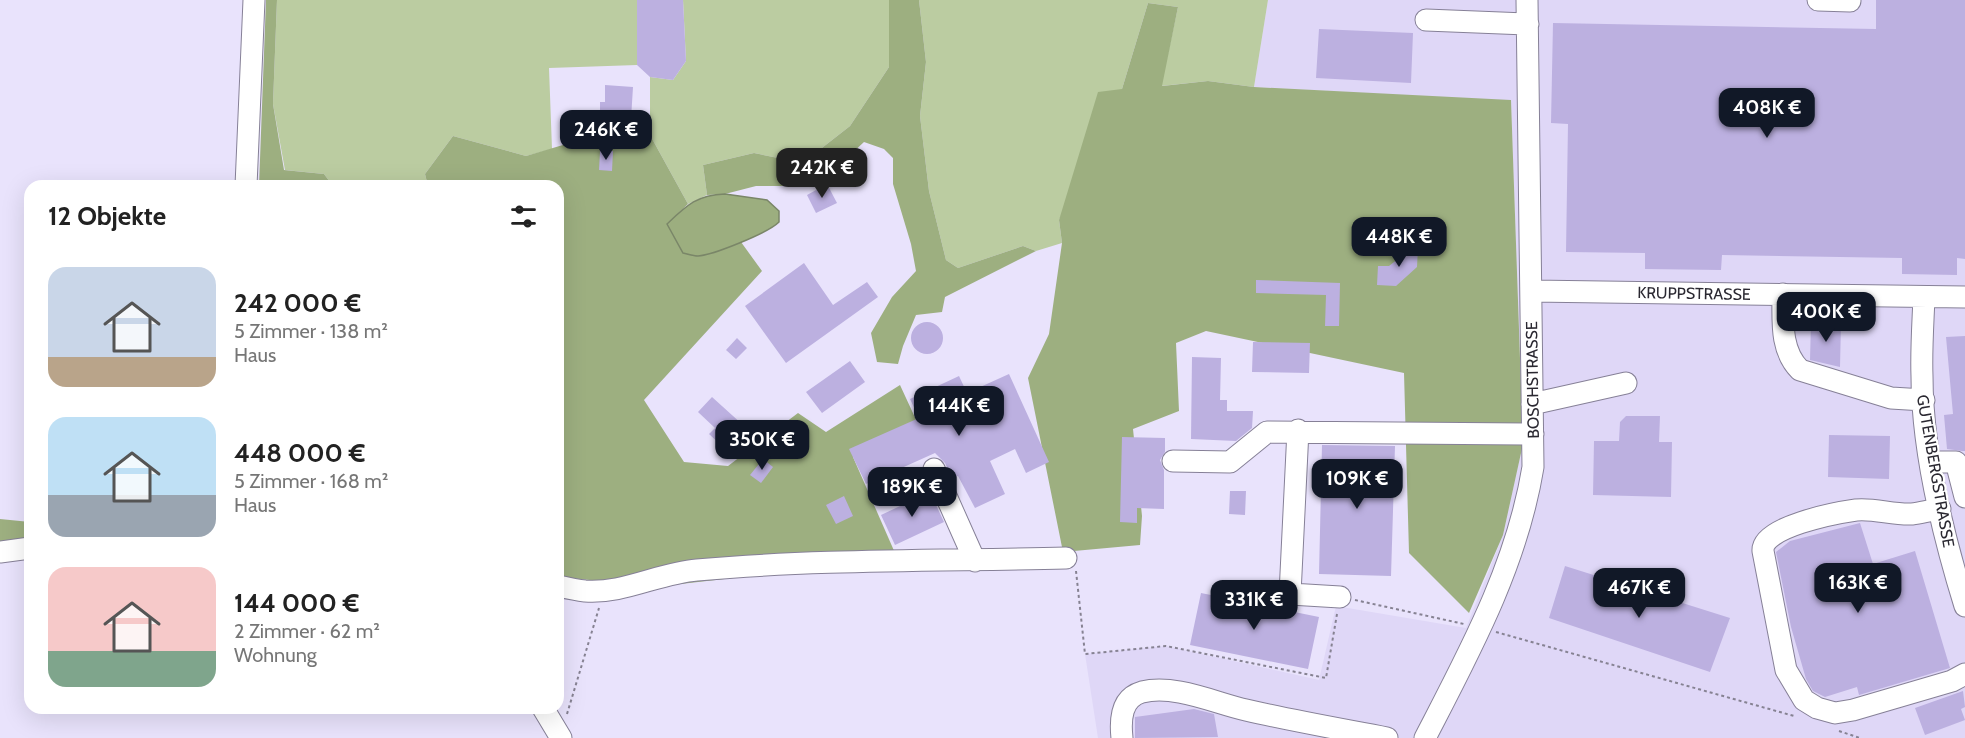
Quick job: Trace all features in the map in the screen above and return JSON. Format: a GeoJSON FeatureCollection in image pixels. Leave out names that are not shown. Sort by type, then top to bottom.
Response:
{"type":"FeatureCollection","features":[{"type":"Feature","properties":{"kind":"street"},"geometry":{"type":"LineString","coordinates":[[246,180],[254,0]]}},
{"type":"Feature","properties":{"kind":"street","name":"BOSCHSTRASSE"},"geometry":{"type":"LineString","coordinates":[[1425,738],[1482,628],[1526,510],[1533,467],[1527,0]]}},
{"type":"Feature","properties":{"kind":"street"},"geometry":{"type":"LineString","coordinates":[[1818,0],[1850,2]]}},
{"type":"Feature","properties":{"kind":"street"},"geometry":{"type":"LineString","coordinates":[[1426,20],[1528,24]]}},
{"type":"Feature","properties":{"kind":"street","name":"KRUPPSTRASSE"},"geometry":{"type":"LineString","coordinates":[[1532,291],[1965,297]]}},
{"type":"Feature","properties":{"kind":"street"},"geometry":{"type":"LineString","coordinates":[[1783,294],[1786,349],[1791,361],[1800,370],[1891,398],[1924,400]]}},
{"type":"Feature","properties":{"kind":"street","name":"GUTENBERGSTRASSE"},"geometry":{"type":"LineString","coordinates":[[1924,297],[1922,377],[1932,462],[1940,508],[1956,539],[1965,606]]}},
{"type":"Feature","properties":{"kind":"street"},"geometry":{"type":"LineString","coordinates":[[1532,404],[1626,383]]}},
{"type":"Feature","properties":{"kind":"street"},"geometry":{"type":"LineString","coordinates":[[1173,461],[1230,462],[1267,432],[1298,430],[1533,434]]}},
{"type":"Feature","properties":{"kind":"street"},"geometry":{"type":"LineString","coordinates":[[1298,430],[1290,594],[1340,597]]}},
{"type":"Feature","properties":{"kind":"street"},"geometry":{"type":"LineString","coordinates":[[1932,462],[1956,462],[1965,497]]}},
{"type":"Feature","properties":{"kind":"street"},"geometry":{"type":"LineString","coordinates":[[934,469],[975,561]]}},
{"type":"Feature","properties":{"kind":"street"},"geometry":{"type":"LineString","coordinates":[[1940,508],[1911,514],[1856,510],[1795,524],[1766,539],[1763,552],[1786,669],[1799,693],[1817,708],[1835,712],[1853,710],[1952,681],[1965,674]]}},
{"type":"Feature","properties":{"kind":"street"},"geometry":{"type":"LineString","coordinates":[[0,552],[24,549]]}},
{"type":"Feature","properties":{"kind":"street"},"geometry":{"type":"LineString","coordinates":[[564,587],[585,591],[606,591],[664,575],[695,570],[1066,558]]}},
{"type":"Feature","properties":{"kind":"street"},"geometry":{"type":"LineString","coordinates":[[1122,738],[1121,712],[1130,700],[1141,693],[1158,691],[1208,697],[1244,710],[1387,738]]}},
{"type":"Feature","properties":{"kind":"path"},"geometry":{"type":"LineString","coordinates":[[1066,558],[1075,558],[1085,654],[1166,646],[1326,678],[1340,597],[1482,628],[1803,719]]}},
{"type":"Feature","properties":{"kind":"path"},"geometry":{"type":"LineString","coordinates":[[553,724],[565,719],[572,706],[581,665],[606,591]]}},
{"type":"Feature","properties":{"kind":"path"},"geometry":{"type":"LineString","coordinates":[[1838,730],[1860,738]]}},
{"type":"Feature","properties":{"kind":"shaded area"},"geometry":{"type":"Polygon","coordinates":[[[266,0],[277,0],[273,104],[284,170],[324,174],[328,180],[259,180],[266,0]]]}},
{"type":"Feature","properties":{"kind":"shaded area"},"geometry":{"type":"Polygon","coordinates":[[[277,0],[637,0],[637,65],[549,68],[552,149],[526,156],[453,136],[425,174],[426,180],[328,180],[324,174],[285,170],[273,104],[277,0]]]}},
{"type":"Feature","properties":{"kind":"shaded area"},"geometry":{"type":"Polygon","coordinates":[[[683,0],[889,0],[889,67],[850,126],[818,151],[783,159],[754,153],[703,165],[707,195],[688,204],[650,135],[650,77],[673,80],[686,61],[683,0]]]}},
{"type":"Feature","properties":{"kind":"shaded area"},"geometry":{"type":"Polygon","coordinates":[[[889,0],[919,0],[926,62],[920,116],[929,191],[946,260],[958,268],[1023,246],[1036,251],[945,297],[942,312],[916,315],[898,364],[877,362],[871,333],[892,297],[916,271],[911,244],[893,184],[893,158],[884,149],[864,142],[836,168],[808,186],[756,186],[725,194],[707,195],[703,165],[754,153],[783,159],[818,151],[850,126],[889,67],[889,0]]]}},
{"type":"Feature","properties":{"kind":"shaded area"},"geometry":{"type":"Polygon","coordinates":[[[919,0],[1268,0],[1254,87],[1208,81],[1161,86],[1178,7],[1148,3],[1122,89],[1059,220],[1062,243],[1036,251],[1023,246],[958,268],[946,260],[929,191],[920,116],[926,62],[919,0]]]}},
{"type":"Feature","properties":{"kind":"shaded area"},"geometry":{"type":"Polygon","coordinates":[[[1268,0],[1965,0],[1965,738],[1098,738],[1085,654],[1166,646],[1319,680],[1336,606],[1466,628],[1503,535],[1523,444],[1511,101],[1254,87],[1268,0]]]}},
{"type":"Feature","properties":{"kind":"shaded area"},"geometry":{"type":"Polygon","coordinates":[[[1148,3],[1178,7],[1162,86],[1208,81],[1254,87],[1511,100],[1523,444],[1503,535],[1469,613],[1409,553],[1404,373],[1206,331],[1176,343],[1179,411],[1133,429],[1142,516],[1140,545],[1063,552],[1028,378],[1049,334],[1062,243],[1059,220],[1098,92],[1122,89],[1148,3]]]}},
{"type":"Feature","properties":{"kind":"shaded area"},"geometry":{"type":"Polygon","coordinates":[[[650,135],[688,204],[667,224],[699,256],[741,242],[762,271],[644,400],[684,462],[728,466],[798,413],[826,432],[900,385],[918,424],[853,457],[902,569],[785,572],[663,586],[622,578],[600,581],[564,578],[564,180],[426,180],[425,174],[453,136],[526,156],[573,142],[650,135]]]}},
{"type":"Feature","properties":{"kind":"shaded area"},"geometry":{"type":"Polygon","coordinates":[[[725,194],[767,200],[779,211],[779,222],[740,243],[715,252],[698,256],[683,253],[667,224],[693,202],[707,196],[725,194]]]}},
{"type":"Feature","properties":{"kind":"shaded area"},"geometry":{"type":"Polygon","coordinates":[[[0,519],[24,521],[24,556],[0,558],[0,519]]]}},
{"type":"Feature","properties":{"kind":"building"},"geometry":{"type":"Polygon","coordinates":[[[637,0],[683,0],[686,61],[673,80],[650,77],[637,65],[637,0]]]}},
{"type":"Feature","properties":{"kind":"building"},"geometry":{"type":"Polygon","coordinates":[[[1876,0],[1965,0],[1965,259],[1957,258],[1957,275],[1902,274],[1902,258],[1722,255],[1721,270],[1645,269],[1645,253],[1566,252],[1568,124],[1551,123],[1553,23],[1876,29],[1876,0]]]}},
{"type":"Feature","properties":{"kind":"building"},"geometry":{"type":"Polygon","coordinates":[[[1319,29],[1413,33],[1411,83],[1316,78],[1319,29]]]}},
{"type":"Feature","properties":{"kind":"building"},"geometry":{"type":"Polygon","coordinates":[[[605,85],[633,87],[631,119],[600,117],[600,102],[605,102],[605,85]]]}},
{"type":"Feature","properties":{"kind":"building"},"geometry":{"type":"Polygon","coordinates":[[[571,121],[593,122],[593,146],[570,145],[571,121]]]}},
{"type":"Feature","properties":{"kind":"building"},"geometry":{"type":"Polygon","coordinates":[[[600,151],[613,151],[612,171],[599,170],[600,151]]]}},
{"type":"Feature","properties":{"kind":"building"},"geometry":{"type":"Polygon","coordinates":[[[827,184],[837,203],[816,213],[807,195],[827,184]]]}},
{"type":"Feature","properties":{"kind":"building"},"geometry":{"type":"Polygon","coordinates":[[[1399,247],[1418,248],[1417,267],[1396,286],[1377,285],[1378,266],[1389,266],[1399,258],[1399,247]]]}},
{"type":"Feature","properties":{"kind":"building"},"geometry":{"type":"Polygon","coordinates":[[[804,263],[833,305],[867,282],[878,297],[786,363],[745,306],[804,263]]]}},
{"type":"Feature","properties":{"kind":"building"},"geometry":{"type":"Polygon","coordinates":[[[1256,280],[1340,283],[1339,326],[1325,326],[1326,295],[1256,293],[1256,280]]]}},
{"type":"Feature","properties":{"kind":"building"},"geometry":{"type":"Polygon","coordinates":[[[927,322],[938,327],[943,338],[938,349],[927,354],[916,349],[911,338],[916,327],[927,322]]]}},
{"type":"Feature","properties":{"kind":"building"},"geometry":{"type":"Polygon","coordinates":[[[1811,322],[1841,323],[1840,367],[1810,360],[1811,322]]]}},
{"type":"Feature","properties":{"kind":"building"},"geometry":{"type":"Polygon","coordinates":[[[1965,336],[1965,451],[1962,451],[1947,449],[1944,415],[1953,414],[1946,337],[1965,336]]]}},
{"type":"Feature","properties":{"kind":"building"},"geometry":{"type":"Polygon","coordinates":[[[737,338],[747,348],[736,359],[726,350],[737,338]]]}},
{"type":"Feature","properties":{"kind":"building"},"geometry":{"type":"Polygon","coordinates":[[[1253,342],[1310,343],[1309,373],[1252,372],[1253,342]]]}},
{"type":"Feature","properties":{"kind":"building"},"geometry":{"type":"Polygon","coordinates":[[[1192,357],[1221,358],[1220,400],[1227,400],[1227,411],[1253,411],[1252,428],[1236,441],[1191,439],[1192,357]]]}},
{"type":"Feature","properties":{"kind":"building"},"geometry":{"type":"Polygon","coordinates":[[[850,361],[865,382],[822,413],[806,392],[850,361]]]}},
{"type":"Feature","properties":{"kind":"building"},"geometry":{"type":"Polygon","coordinates":[[[1009,374],[1049,462],[1026,473],[1015,449],[990,461],[1005,494],[975,508],[958,476],[952,478],[945,463],[935,453],[866,484],[849,449],[919,418],[910,399],[959,376],[967,393],[1009,374]]]}},
{"type":"Feature","properties":{"kind":"building"},"geometry":{"type":"Polygon","coordinates":[[[712,397],[743,425],[723,447],[709,434],[715,428],[698,412],[712,397]]]}},
{"type":"Feature","properties":{"kind":"building"},"geometry":{"type":"Polygon","coordinates":[[[1626,416],[1660,416],[1659,442],[1672,442],[1671,497],[1593,495],[1594,441],[1619,441],[1620,422],[1626,416]]]}},
{"type":"Feature","properties":{"kind":"building"},"geometry":{"type":"Polygon","coordinates":[[[1829,435],[1890,436],[1889,479],[1828,477],[1829,435]]]}},
{"type":"Feature","properties":{"kind":"building"},"geometry":{"type":"Polygon","coordinates":[[[1122,437],[1165,438],[1165,452],[1160,460],[1164,470],[1164,509],[1137,508],[1137,523],[1120,522],[1122,437]]]}},
{"type":"Feature","properties":{"kind":"building"},"geometry":{"type":"Polygon","coordinates":[[[1322,445],[1395,446],[1391,576],[1319,574],[1322,445]]]}},
{"type":"Feature","properties":{"kind":"building"},"geometry":{"type":"Polygon","coordinates":[[[763,459],[773,467],[761,483],[750,475],[763,459]]]}},
{"type":"Feature","properties":{"kind":"building"},"geometry":{"type":"Polygon","coordinates":[[[1230,491],[1246,491],[1245,515],[1229,514],[1230,491]]]}},
{"type":"Feature","properties":{"kind":"building"},"geometry":{"type":"Polygon","coordinates":[[[930,492],[944,522],[895,545],[881,515],[930,492]]]}},
{"type":"Feature","properties":{"kind":"building"},"geometry":{"type":"Polygon","coordinates":[[[844,496],[853,516],[836,524],[826,505],[844,496]]]}},
{"type":"Feature","properties":{"kind":"building"},"geometry":{"type":"Polygon","coordinates":[[[1860,523],[1873,564],[1915,551],[1950,668],[1859,695],[1857,687],[1825,697],[1813,691],[1806,679],[1791,627],[1776,552],[1790,541],[1860,523]]]}},
{"type":"Feature","properties":{"kind":"building"},"geometry":{"type":"Polygon","coordinates":[[[1565,566],[1730,618],[1710,672],[1549,618],[1565,566]]]}},
{"type":"Feature","properties":{"kind":"building"},"geometry":{"type":"Polygon","coordinates":[[[1201,593],[1319,617],[1308,669],[1190,645],[1201,593]]]}},
{"type":"Feature","properties":{"kind":"building"},"geometry":{"type":"Polygon","coordinates":[[[1963,691],[1965,707],[1961,709],[1965,720],[1925,735],[1915,708],[1963,691]]]}},
{"type":"Feature","properties":{"kind":"building"},"geometry":{"type":"Polygon","coordinates":[[[1194,709],[1214,714],[1218,737],[1135,738],[1135,717],[1194,709]]]}}]}
